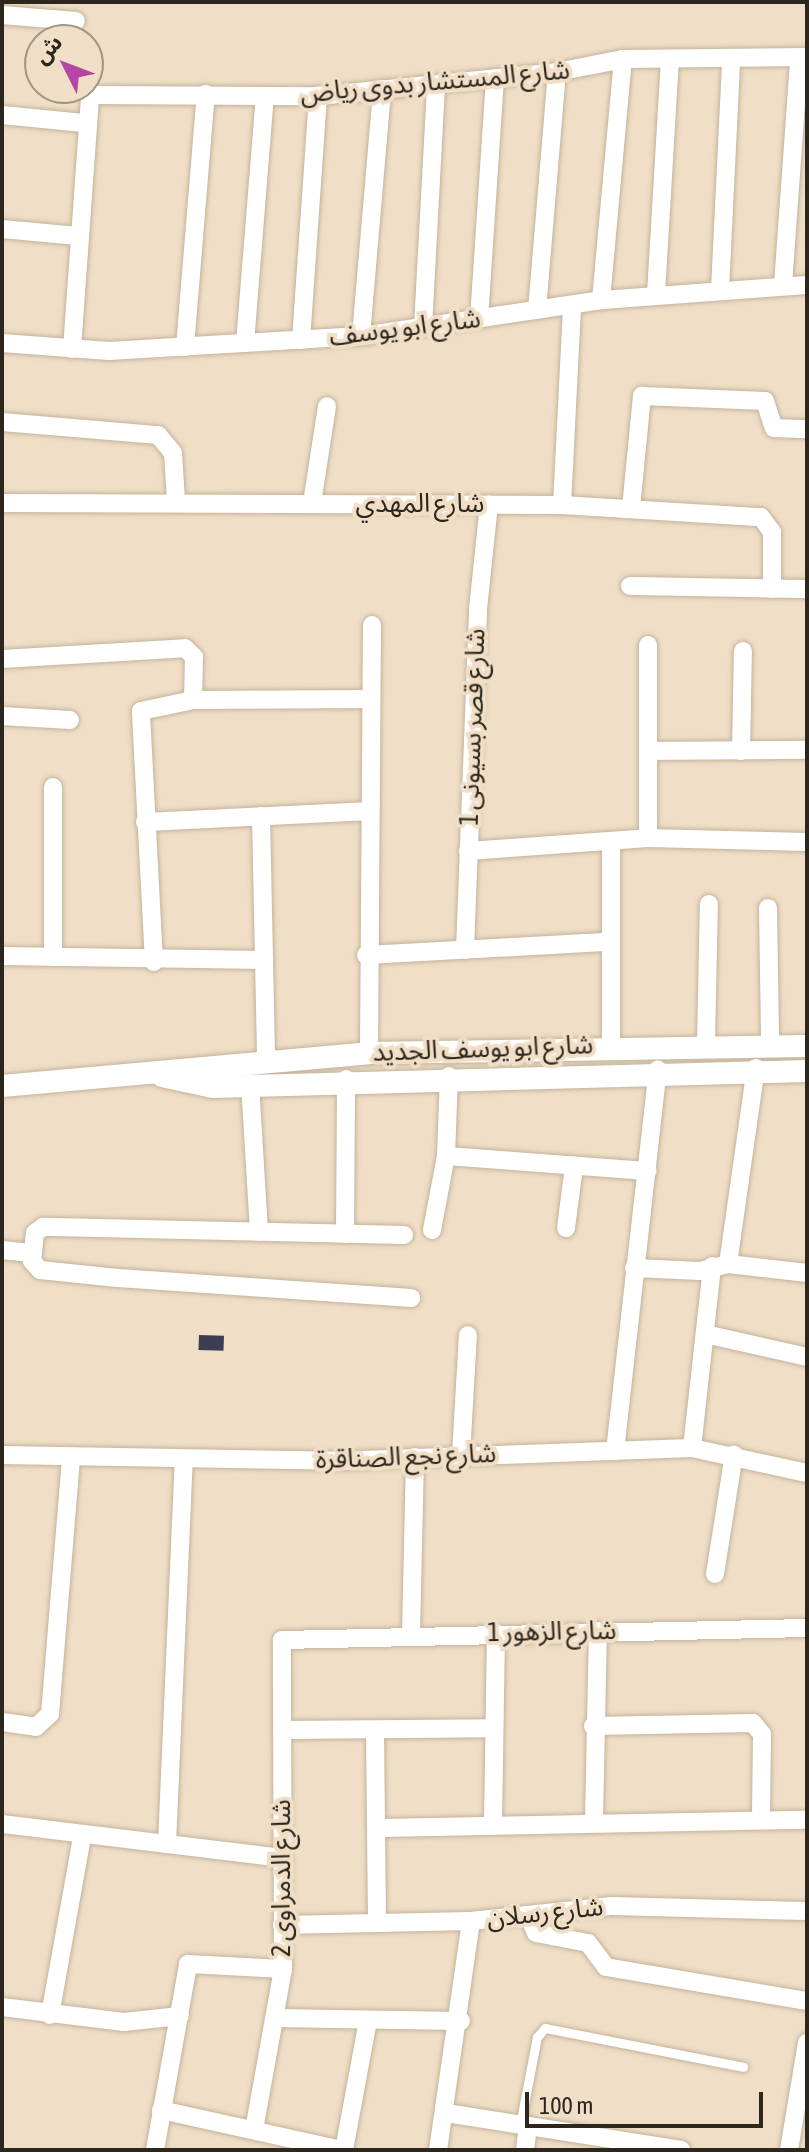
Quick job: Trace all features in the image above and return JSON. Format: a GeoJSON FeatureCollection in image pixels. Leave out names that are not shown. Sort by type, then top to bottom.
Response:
{"type":"FeatureCollection","features":[{"type":"Feature","properties":{"kind":"street"},"geometry":{"type":"LineString","coordinates":[[2,15],[76,21]]}},
{"type":"Feature","properties":{"kind":"street"},"geometry":{"type":"LineString","coordinates":[[783,285],[801,111],[803,58]]}},
{"type":"Feature","properties":{"kind":"street","name":"شارع المستشار بدوى رياض"},"geometry":{"type":"LineString","coordinates":[[84,123],[90,95],[318,96],[557,72],[623,59],[731,61],[803,58]]}},
{"type":"Feature","properties":{"kind":"street"},"geometry":{"type":"LineString","coordinates":[[601,300],[623,59]]}},
{"type":"Feature","properties":{"kind":"street"},"geometry":{"type":"LineString","coordinates":[[656,294],[670,60]]}},
{"type":"Feature","properties":{"kind":"street"},"geometry":{"type":"LineString","coordinates":[[720,289],[731,61]]}},
{"type":"Feature","properties":{"kind":"street"},"geometry":{"type":"LineString","coordinates":[[537,310],[557,72]]}},
{"type":"Feature","properties":{"kind":"street"},"geometry":{"type":"LineString","coordinates":[[479,319],[495,79]]}},
{"type":"Feature","properties":{"kind":"street"},"geometry":{"type":"LineString","coordinates":[[423,327],[436,85]]}},
{"type":"Feature","properties":{"kind":"street"},"geometry":{"type":"LineString","coordinates":[[361,336],[382,89]]}},
{"type":"Feature","properties":{"kind":"street"},"geometry":{"type":"LineString","coordinates":[[185,347],[206,94]]}},
{"type":"Feature","properties":{"kind":"street"},"geometry":{"type":"LineString","coordinates":[[301,340],[318,96]]}},
{"type":"Feature","properties":{"kind":"street"},"geometry":{"type":"LineString","coordinates":[[245,343],[265,97]]}},
{"type":"Feature","properties":{"kind":"street"},"geometry":{"type":"LineString","coordinates":[[2,115],[84,123],[72,349]]}},
{"type":"Feature","properties":{"kind":"street"},"geometry":{"type":"LineString","coordinates":[[2,229],[78,236]]}},
{"type":"Feature","properties":{"kind":"street","name":"شارع ابو يوسف"},"geometry":{"type":"LineString","coordinates":[[2,343],[72,349],[185,347],[361,336],[601,300],[807,285]]}},
{"type":"Feature","properties":{"kind":"street"},"geometry":{"type":"LineString","coordinates":[[562,505],[572,305]]}},
{"type":"Feature","properties":{"kind":"street"},"geometry":{"type":"LineString","coordinates":[[631,508],[639,398],[765,401],[774,428],[807,429]]}},
{"type":"Feature","properties":{"kind":"street"},"geometry":{"type":"LineString","coordinates":[[312,503],[327,406]]}},
{"type":"Feature","properties":{"kind":"street"},"geometry":{"type":"LineString","coordinates":[[2,422],[147,431],[173,453],[176,501]]}},
{"type":"Feature","properties":{"kind":"street","name":"شارع المهدي"},"geometry":{"type":"LineString","coordinates":[[2,503],[176,501],[562,505],[761,517],[772,532],[772,589]]}},
{"type":"Feature","properties":{"kind":"street","name":"شارع قصر بسيونى 1"},"geometry":{"type":"LineString","coordinates":[[465,950],[489,505]]}},
{"type":"Feature","properties":{"kind":"street"},"geometry":{"type":"LineString","coordinates":[[630,586],[807,589]]}},
{"type":"Feature","properties":{"kind":"street"},"geometry":{"type":"LineString","coordinates":[[369,1053],[367,811],[372,625]]}},
{"type":"Feature","properties":{"kind":"street"},"geometry":{"type":"LineString","coordinates":[[648,645],[648,838]]}},
{"type":"Feature","properties":{"kind":"street"},"geometry":{"type":"LineString","coordinates":[[2,659],[185,648],[194,657],[193,700]]}},
{"type":"Feature","properties":{"kind":"street"},"geometry":{"type":"LineString","coordinates":[[741,751],[743,651]]}},
{"type":"Feature","properties":{"kind":"street"},"geometry":{"type":"LineString","coordinates":[[154,962],[139,717],[154,703],[370,699]]}},
{"type":"Feature","properties":{"kind":"street"},"geometry":{"type":"LineString","coordinates":[[2,716],[70,720]]}},
{"type":"Feature","properties":{"kind":"street"},"geometry":{"type":"LineString","coordinates":[[648,751],[807,750]]}},
{"type":"Feature","properties":{"kind":"street"},"geometry":{"type":"LineString","coordinates":[[53,787],[53,957]]}},
{"type":"Feature","properties":{"kind":"street"},"geometry":{"type":"LineString","coordinates":[[145,822],[367,811]]}},
{"type":"Feature","properties":{"kind":"street"},"geometry":{"type":"LineString","coordinates":[[261,816],[266,1059]]}},
{"type":"Feature","properties":{"kind":"street"},"geometry":{"type":"LineString","coordinates":[[468,851],[611,845],[648,838],[807,842]]}},
{"type":"Feature","properties":{"kind":"street"},"geometry":{"type":"LineString","coordinates":[[611,845],[611,1045]]}},
{"type":"Feature","properties":{"kind":"street"},"geometry":{"type":"LineString","coordinates":[[706,1042],[709,904]]}},
{"type":"Feature","properties":{"kind":"street"},"geometry":{"type":"LineString","coordinates":[[768,908],[770,1042]]}},
{"type":"Feature","properties":{"kind":"street"},"geometry":{"type":"LineString","coordinates":[[366,955],[609,942]]}},
{"type":"Feature","properties":{"kind":"street"},"geometry":{"type":"LineString","coordinates":[[2,956],[154,962],[264,960]]}},
{"type":"Feature","properties":{"kind":"street","name":"شارع ابو يوسف الجديد"},"geometry":{"type":"LineString","coordinates":[[2,1086],[162,1076],[232,1061],[369,1053],[706,1042],[770,1042],[807,1046]]}},
{"type":"Feature","properties":{"kind":"street"},"geometry":{"type":"LineString","coordinates":[[232,1061],[222,1070],[240,1085],[259,1232]]}},
{"type":"Feature","properties":{"kind":"street"},"geometry":{"type":"LineString","coordinates":[[692,1448],[705,1334],[756,1068]]}},
{"type":"Feature","properties":{"kind":"street"},"geometry":{"type":"LineString","coordinates":[[615,1451],[658,1069]]}},
{"type":"Feature","properties":{"kind":"street","name":"شارع ابو يوسف الجديد"},"geometry":{"type":"LineString","coordinates":[[162,1076],[240,1085],[658,1069],[807,1071]]}},
{"type":"Feature","properties":{"kind":"street"},"geometry":{"type":"LineString","coordinates":[[432,1230],[446,1156],[449,1076]]}},
{"type":"Feature","properties":{"kind":"street"},"geometry":{"type":"LineString","coordinates":[[345,1234],[346,1079]]}},
{"type":"Feature","properties":{"kind":"street"},"geometry":{"type":"LineString","coordinates":[[446,1156],[647,1171]]}},
{"type":"Feature","properties":{"kind":"street"},"geometry":{"type":"LineString","coordinates":[[566,1228],[574,1166]]}},
{"type":"Feature","properties":{"kind":"street"},"geometry":{"type":"LineString","coordinates":[[404,1235],[43,1227],[33,1253],[40,1270],[411,1298]]}},
{"type":"Feature","properties":{"kind":"street"},"geometry":{"type":"LineString","coordinates":[[2,1250],[33,1253]]}},
{"type":"Feature","properties":{"kind":"street"},"geometry":{"type":"LineString","coordinates":[[634,1268],[720,1265],[807,1273]]}},
{"type":"Feature","properties":{"kind":"street"},"geometry":{"type":"LineString","coordinates":[[705,1334],[807,1357]]}},
{"type":"Feature","properties":{"kind":"street"},"geometry":{"type":"LineString","coordinates":[[461,1455],[468,1335]]}},
{"type":"Feature","properties":{"kind":"street","name":"شارع نجع الصناقرة"},"geometry":{"type":"LineString","coordinates":[[2,1455],[184,1460],[415,1457],[692,1448],[734,1454],[807,1473]]}},
{"type":"Feature","properties":{"kind":"street"},"geometry":{"type":"LineString","coordinates":[[715,1574],[734,1454]]}},
{"type":"Feature","properties":{"kind":"street"},"geometry":{"type":"LineString","coordinates":[[411,1634],[415,1457]]}},
{"type":"Feature","properties":{"kind":"street"},"geometry":{"type":"LineString","coordinates":[[2,1722],[36,1727],[50,1714],[71,1458]]}},
{"type":"Feature","properties":{"kind":"street"},"geometry":{"type":"LineString","coordinates":[[167,1844],[184,1460]]}},
{"type":"Feature","properties":{"kind":"street","name":"شارع الزهور 1"},"geometry":{"type":"LineString","coordinates":[[297,1635],[807,1628]]}},
{"type":"Feature","properties":{"kind":"street"},"geometry":{"type":"LineString","coordinates":[[594,1819],[593,1726],[598,1631]]}},
{"type":"Feature","properties":{"kind":"street"},"geometry":{"type":"LineString","coordinates":[[493,1823],[496,1633]]}},
{"type":"Feature","properties":{"kind":"street","name":"شارع الدمراوى 2"},"geometry":{"type":"LineString","coordinates":[[254,2130],[283,1969],[282,1730],[278,1647],[297,1635]]}},
{"type":"Feature","properties":{"kind":"street"},"geometry":{"type":"LineString","coordinates":[[593,1726],[747,1721],[762,1734],[761,1820]]}},
{"type":"Feature","properties":{"kind":"street"},"geometry":{"type":"LineString","coordinates":[[282,1730],[494,1728]]}},
{"type":"Feature","properties":{"kind":"street"},"geometry":{"type":"LineString","coordinates":[[375,1730],[377,1921]]}},
{"type":"Feature","properties":{"kind":"street"},"geometry":{"type":"LineString","coordinates":[[377,1828],[594,1819],[807,1820]]}},
{"type":"Feature","properties":{"kind":"street"},"geometry":{"type":"LineString","coordinates":[[2,1824],[82,1837],[282,1858]]}},
{"type":"Feature","properties":{"kind":"street"},"geometry":{"type":"LineString","coordinates":[[50,2015],[82,1837]]}},
{"type":"Feature","properties":{"kind":"street","name":"شارع رسلان"},"geometry":{"type":"LineString","coordinates":[[282,1925],[471,1921],[612,1906],[807,1911]]}},
{"type":"Feature","properties":{"kind":"street"},"geometry":{"type":"LineString","coordinates":[[529,1917],[536,1933],[588,1943],[606,1967],[807,2001]]}},
{"type":"Feature","properties":{"kind":"street"},"geometry":{"type":"LineString","coordinates":[[438,2150],[461,2021],[471,1921]]}},
{"type":"Feature","properties":{"kind":"street"},"geometry":{"type":"LineString","coordinates":[[155,2150],[180,2016],[184,1970],[196,1959],[283,1969]]}},
{"type":"Feature","properties":{"kind":"street"},"geometry":{"type":"LineString","coordinates":[[2,2007],[124,2022],[180,2016]]}},
{"type":"Feature","properties":{"kind":"street"},"geometry":{"type":"LineString","coordinates":[[274,2018],[461,2021]]}},
{"type":"Feature","properties":{"kind":"street"},"geometry":{"type":"LineString","coordinates":[[161,2110],[343,2150],[368,2020]]}},
{"type":"Feature","properties":{"kind":"street"},"geometry":{"type":"LineString","coordinates":[[789,2150],[807,2042]]}},
{"type":"Feature","properties":{"kind":"street"},"geometry":{"type":"LineString","coordinates":[[446,2113],[681,2150]]}},
{"type":"Feature","properties":{"kind":"street"},"geometry":{"type":"LineString","coordinates":[[524,2126],[525,2150]]}},
{"type":"Feature","properties":{"kind":"lane"},"geometry":{"type":"LineString","coordinates":[[524,2126],[537,2037],[545,2028],[743,2067]]}},
{"type":"Feature","properties":{"kind":"building"},"geometry":{"type":"Polygon","coordinates":[[[199,1335],[224,1336],[223,1351],[198,1350],[199,1335]]]}}]}
